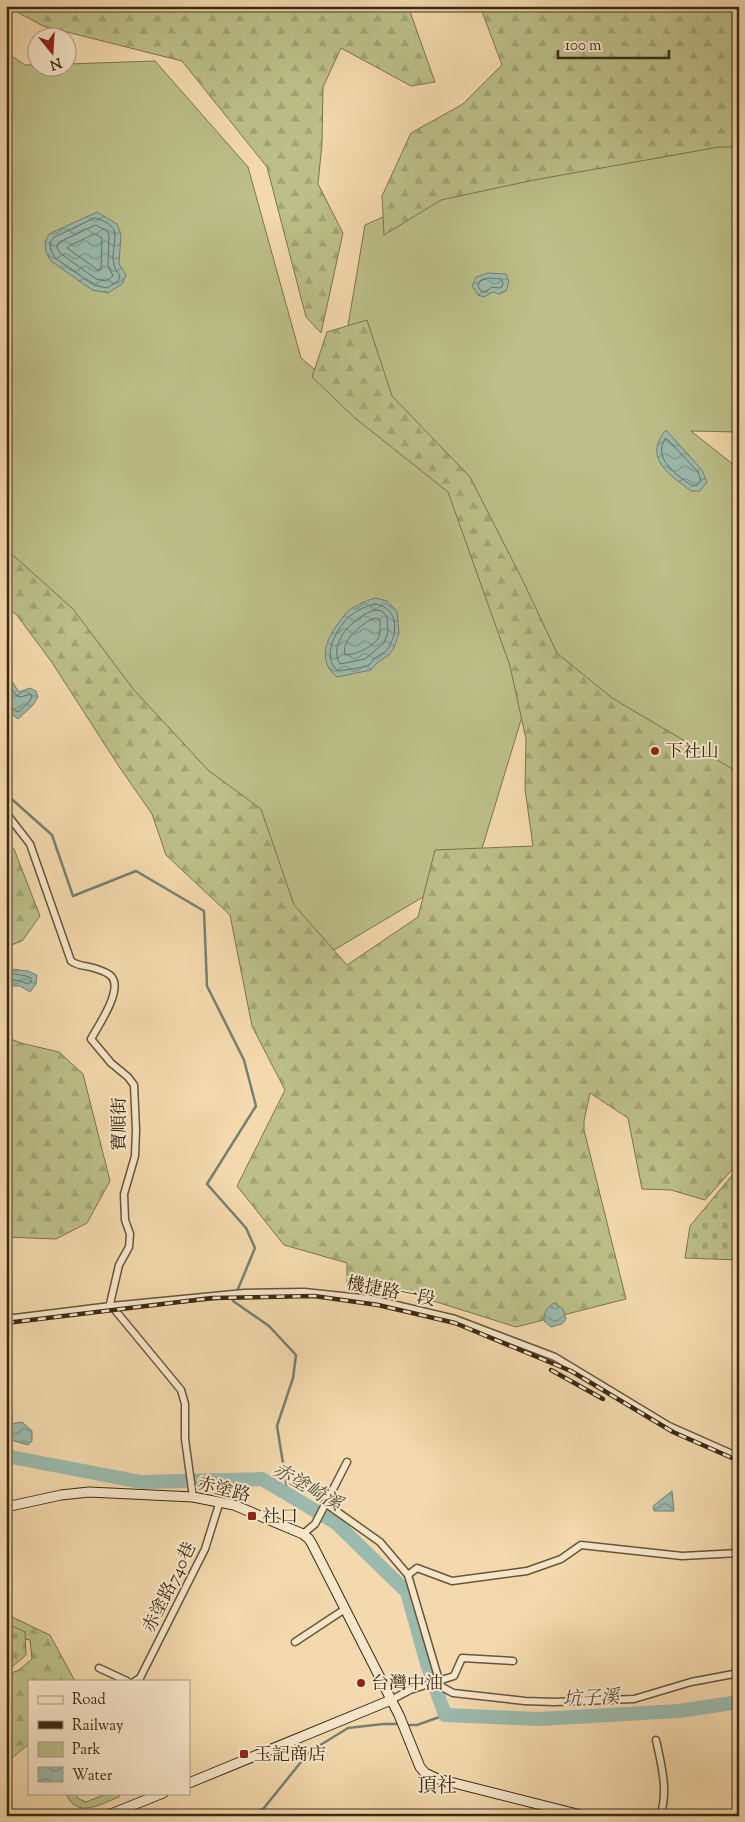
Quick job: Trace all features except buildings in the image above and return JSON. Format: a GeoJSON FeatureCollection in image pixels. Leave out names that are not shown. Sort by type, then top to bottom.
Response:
{"type":"FeatureCollection","features":[{"type":"Feature","properties":{"kind":"main road","name":"赤塗路"},"geometry":{"type":"LineString","coordinates":[[6,1507],[61,1495],[89,1492],[192,1493],[243,1508],[303,1534]]}},
{"type":"Feature","properties":{"kind":"main road"},"geometry":{"type":"LineString","coordinates":[[303,1534],[309,1539],[399,1715],[420,1767],[430,1777],[585,1816]]}},
{"type":"Feature","properties":{"kind":"main road"},"geometry":{"type":"LineString","coordinates":[[190,1783],[391,1700]]}},
{"type":"Feature","properties":{"kind":"main road"},"geometry":{"type":"LineString","coordinates":[[106,1816],[161,1794]]}},
{"type":"Feature","properties":{"kind":"street","name":"寶順街"},"geometry":{"type":"LineString","coordinates":[[6,813],[30,844],[71,961],[76,965],[96,968],[111,976],[115,985],[113,999],[91,1039],[111,1063],[128,1077],[134,1085],[135,1156],[124,1194],[125,1220],[130,1234],[129,1247],[119,1265],[112,1288],[111,1306]]}},
{"type":"Feature","properties":{"kind":"street","name":"機捷路一段"},"geometry":{"type":"LineString","coordinates":[[6,1318],[241,1293],[304,1292],[371,1299],[455,1319],[554,1357],[669,1426],[739,1457]]}},
{"type":"Feature","properties":{"kind":"street"},"geometry":{"type":"LineString","coordinates":[[111,1306],[143,1342],[181,1390],[185,1404],[185,1439],[192,1493]]}},
{"type":"Feature","properties":{"kind":"street"},"geometry":{"type":"LineString","coordinates":[[303,1534],[315,1524],[347,1462]]}},
{"type":"Feature","properties":{"kind":"street","name":"赤塗路740巷"},"geometry":{"type":"LineString","coordinates":[[137,1680],[140,1678],[195,1571],[205,1549],[220,1502]]}},
{"type":"Feature","properties":{"kind":"street"},"geometry":{"type":"LineString","coordinates":[[324,1505],[380,1542],[408,1575],[438,1681],[442,1687],[453,1693],[532,1702],[634,1699],[691,1682],[739,1673]]}},
{"type":"Feature","properties":{"kind":"street"},"geometry":{"type":"LineString","coordinates":[[408,1575],[417,1568],[452,1581],[527,1571],[561,1559],[581,1545],[682,1556],[739,1553]]}},
{"type":"Feature","properties":{"kind":"street"},"geometry":{"type":"LineString","coordinates":[[295,1642],[345,1609]]}},
{"type":"Feature","properties":{"kind":"street"},"geometry":{"type":"LineString","coordinates":[[391,1700],[410,1690],[454,1676],[462,1658],[513,1661]]}},
{"type":"Feature","properties":{"kind":"street"},"geometry":{"type":"LineString","coordinates":[[99,1668],[125,1680]]}},
{"type":"Feature","properties":{"kind":"street"},"geometry":{"type":"LineString","coordinates":[[656,1740],[661,1762],[664,1791],[664,1806],[660,1816]]}},
{"type":"Feature","properties":{"kind":"street"},"geometry":{"type":"LineString","coordinates":[[546,1816],[554,1808]]}},
{"type":"Feature","properties":{"kind":"green space"},"geometry":{"type":"Polygon","coordinates":[[[6,6],[408,6],[435,82],[411,86],[341,48],[323,87],[322,144],[318,184],[343,233],[321,333],[306,317],[267,167],[182,61],[78,35],[78,28],[51,28],[43,26],[6,6]]]}},
{"type":"Feature","properties":{"kind":"green space"},"geometry":{"type":"Polygon","coordinates":[[[480,6],[739,6],[739,147],[719,147],[534,180],[441,200],[384,235],[382,196],[411,133],[463,104],[502,65],[480,6]]]}},
{"type":"Feature","properties":{"kind":"green space"},"geometry":{"type":"Polygon","coordinates":[[[6,52],[25,65],[28,65],[28,78],[78,78],[78,64],[155,61],[248,167],[301,358],[451,484],[531,687],[477,865],[312,963],[6,590],[6,52]]]}},
{"type":"Feature","properties":{"kind":"green space"},"geometry":{"type":"Polygon","coordinates":[[[739,131],[739,432],[691,431],[739,469],[739,796],[539,672],[460,481],[343,355],[365,225],[470,178],[739,131]]]}},
{"type":"Feature","properties":{"kind":"green space"},"geometry":{"type":"Polygon","coordinates":[[[367,320],[392,396],[470,477],[557,653],[612,698],[739,773],[739,1162],[705,1200],[671,1190],[642,1189],[628,1118],[590,1093],[584,1130],[626,1299],[516,1327],[389,1287],[347,1287],[347,1263],[284,1245],[237,1186],[285,1090],[252,1026],[230,915],[166,855],[152,814],[51,661],[16,614],[6,609],[6,549],[73,609],[134,690],[209,771],[261,809],[294,905],[347,965],[418,917],[435,850],[533,846],[525,789],[526,739],[510,666],[448,492],[355,418],[312,377],[327,332],[367,320]]]}},
{"type":"Feature","properties":{"kind":"green space"},"geometry":{"type":"Polygon","coordinates":[[[6,840],[14,849],[40,916],[22,941],[6,947],[6,840]]]}},
{"type":"Feature","properties":{"kind":"green space"},"geometry":{"type":"Polygon","coordinates":[[[6,1037],[21,1043],[59,1052],[83,1074],[110,1181],[87,1223],[56,1239],[6,1237],[6,1037]]]}},
{"type":"Feature","properties":{"kind":"green space"},"geometry":{"type":"Polygon","coordinates":[[[739,1167],[739,1260],[685,1258],[690,1226],[739,1167]]]}},
{"type":"Feature","properties":{"kind":"green space"},"geometry":{"type":"Polygon","coordinates":[[[10,1616],[50,1635],[74,1680],[28,1680],[28,1745],[6,1763],[6,1675],[19,1670],[32,1659],[30,1640],[6,1635],[6,1619],[10,1616]]]}},
{"type":"Feature","properties":{"kind":"green space"},"geometry":{"type":"Polygon","coordinates":[[[6,1623],[25,1632],[26,1655],[6,1672],[6,1623]]]}},
{"type":"Feature","properties":{"kind":"green space"},"geometry":{"type":"Polygon","coordinates":[[[66,1794],[75,1794],[79,1799],[86,1802],[106,1794],[120,1794],[119,1797],[89,1808],[76,1806],[70,1801],[66,1794]]]}},
{"type":"Feature","properties":{"kind":"water"},"geometry":{"type":"Polygon","coordinates":[[[97,212],[117,224],[121,234],[119,264],[126,275],[122,284],[108,293],[92,290],[51,261],[46,252],[45,242],[49,234],[97,212]]]}},
{"type":"Feature","properties":{"kind":"water"},"geometry":{"type":"Polygon","coordinates":[[[488,273],[506,274],[509,282],[506,291],[499,294],[493,292],[484,297],[478,295],[472,286],[476,277],[488,273]]]}},
{"type":"Feature","properties":{"kind":"water"},"geometry":{"type":"Polygon","coordinates":[[[666,430],[702,470],[707,482],[700,491],[691,491],[675,479],[662,465],[657,449],[659,440],[666,430]]]}},
{"type":"Feature","properties":{"kind":"water"},"geometry":{"type":"Polygon","coordinates":[[[375,598],[387,601],[397,611],[399,633],[394,648],[389,655],[377,663],[371,670],[337,677],[327,665],[325,658],[329,638],[347,612],[375,598]]]}},
{"type":"Feature","properties":{"kind":"water"},"geometry":{"type":"Polygon","coordinates":[[[6,676],[9,677],[19,692],[30,688],[36,691],[38,697],[33,705],[18,719],[6,710],[6,676]]]}},
{"type":"Feature","properties":{"kind":"water"},"geometry":{"type":"Polygon","coordinates":[[[12,969],[28,971],[37,975],[36,984],[30,992],[20,986],[6,986],[6,974],[12,969]]]}},
{"type":"Feature","properties":{"kind":"water"},"geometry":{"type":"Polygon","coordinates":[[[554,1303],[563,1309],[566,1319],[562,1324],[551,1327],[544,1321],[544,1318],[546,1310],[554,1303]]]}},
{"type":"Feature","properties":{"kind":"water"},"geometry":{"type":"Polygon","coordinates":[[[22,1422],[32,1431],[32,1441],[28,1445],[8,1439],[11,1424],[22,1422]]]}},
{"type":"Feature","properties":{"kind":"water"},"geometry":{"type":"Polygon","coordinates":[[[672,1491],[674,1511],[654,1511],[653,1506],[672,1491]]]}},
{"type":"Feature","properties":{"kind":"waterway"},"geometry":{"type":"LineString","coordinates":[[6,794],[52,835],[73,896],[136,871],[204,911],[207,986],[244,1060],[256,1106],[207,1184],[246,1228],[255,1248],[233,1301],[269,1326],[296,1355],[293,1378],[277,1426],[288,1494]]}},
{"type":"Feature","properties":{"kind":"waterway","name":"赤塗崎溪"},"geometry":{"type":"LineString","coordinates":[[6,1456],[141,1482],[262,1479],[336,1523],[407,1592],[427,1664],[445,1715],[540,1719],[679,1711],[739,1702]]}},
{"type":"Feature","properties":{"kind":"waterway"},"geometry":{"type":"LineString","coordinates":[[405,1725],[417,1725],[445,1715]]}},
{"type":"Feature","properties":{"kind":"waterway"},"geometry":{"type":"LineString","coordinates":[[249,1816],[264,1808],[309,1752],[348,1728],[399,1724]]}},
{"type":"Feature","properties":{"kind":"railway"},"geometry":{"type":"LineString","coordinates":[[6,1323],[212,1298],[314,1296],[378,1305],[455,1323],[571,1371],[673,1432],[739,1461]]}},
{"type":"Feature","properties":{"kind":"railway"},"geometry":{"type":"LineString","coordinates":[[551,1370],[603,1399]]}},
{"type":"Feature","properties":{"kind":"place","name":"下社山"},"geometry":{"type":"Point","coordinates":[655,751]}},
{"type":"Feature","properties":{"kind":"place","name":"社口"},"geometry":{"type":"Point","coordinates":[252,1516]}},
{"type":"Feature","properties":{"kind":"place","name":"台灣中油"},"geometry":{"type":"Point","coordinates":[361,1683]}},
{"type":"Feature","properties":{"kind":"place","name":"玉記商店"},"geometry":{"type":"Point","coordinates":[244,1754]}},
{"type":"Feature","properties":{"kind":"district","name":"頂社"},"geometry":{"type":"Point","coordinates":[437,1785]}},
{"type":"Feature","properties":{"kind":"water label","name":"坑子溪"},"geometry":{"type":"Point","coordinates":[591,1697]}}]}
